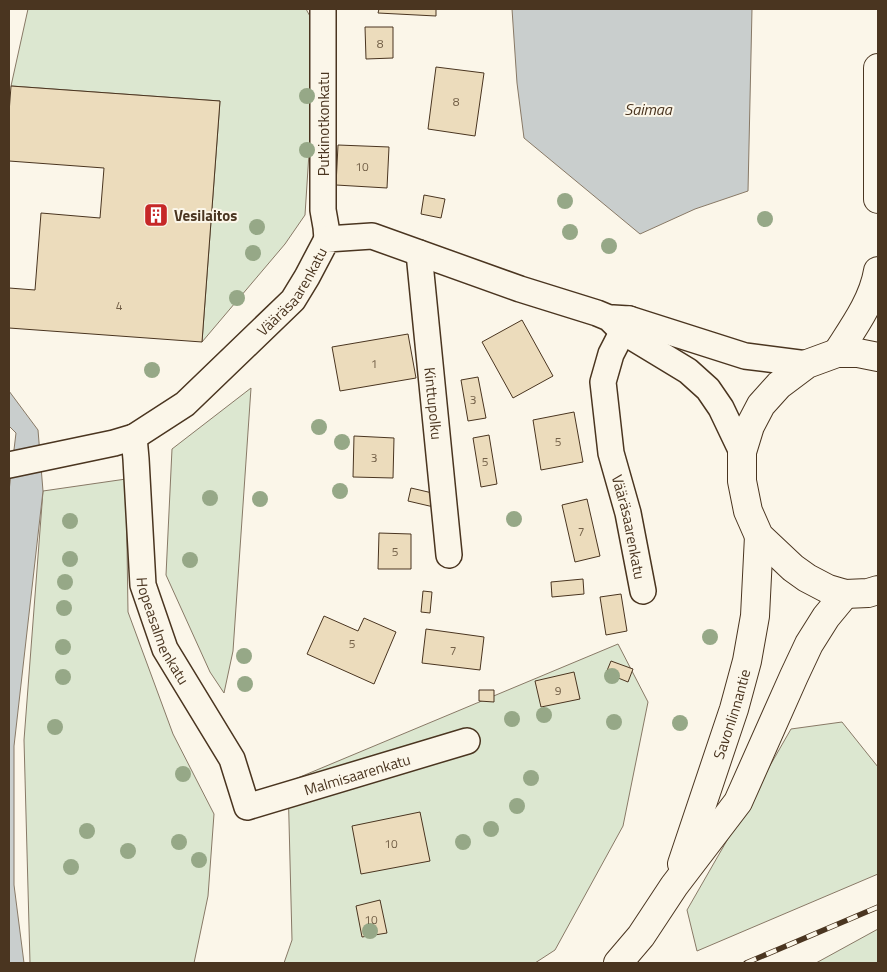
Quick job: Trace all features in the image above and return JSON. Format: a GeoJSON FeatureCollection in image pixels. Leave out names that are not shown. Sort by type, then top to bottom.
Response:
{"type":"FeatureCollection","features":[{"type":"Feature","properties":{"kind":"highway"},"geometry":{"type":"LineString","coordinates":[[878,68],[878,198]]}},
{"type":"Feature","properties":{"kind":"highway"},"geometry":{"type":"LineString","coordinates":[[837,353],[864,311],[877,281],[878,271]]}},
{"type":"Feature","properties":{"kind":"highway"},"geometry":{"type":"LineString","coordinates":[[878,357],[858,353],[837,353],[807,364],[779,385],[761,405],[750,426],[742,452],[742,481],[748,511],[759,536],[793,568],[807,578],[828,588],[845,594],[868,593],[878,590]]}},
{"type":"Feature","properties":{"kind":"highway","name":"Savonlinnantie"},"geometry":{"type":"LineString","coordinates":[[674,886],[734,709],[747,661],[755,616],[759,536]]}},
{"type":"Feature","properties":{"kind":"highway","name":"Savonlinnantie"},"geometry":{"type":"LineString","coordinates":[[618,963],[641,936],[674,886],[738,802],[779,707],[809,644],[826,616],[845,594]]}},
{"type":"Feature","properties":{"kind":"street","name":"Putkinotkonkatu"},"geometry":{"type":"LineString","coordinates":[[322,9],[323,210],[328,239]]}},
{"type":"Feature","properties":{"kind":"street","name":"Vääräsaarenkatu"},"geometry":{"type":"LineString","coordinates":[[9,465],[134,437],[185,404],[292,300],[308,277],[328,239],[372,236],[614,320],[745,356],[807,364]]}},
{"type":"Feature","properties":{"kind":"street","name":"Kinttupolku"},"geometry":{"type":"LineString","coordinates":[[418,253],[449,555]]}},
{"type":"Feature","properties":{"kind":"street","name":"Vääräsaarenkatu"},"geometry":{"type":"LineString","coordinates":[[614,320],[611,354],[603,382],[611,453],[628,513],[643,592]]}},
{"type":"Feature","properties":{"kind":"street"},"geometry":{"type":"LineString","coordinates":[[614,320],[688,370],[708,390],[721,408],[742,452]]}},
{"type":"Feature","properties":{"kind":"street","name":"Hopeasalmenkatu"},"geometry":{"type":"LineString","coordinates":[[134,437],[143,585],[165,648],[232,759],[247,807]]}},
{"type":"Feature","properties":{"kind":"street","name":"Malmisaarenkatu"},"geometry":{"type":"LineString","coordinates":[[247,807],[467,742]]}},
{"type":"Feature","properties":{"kind":"green space"},"geometry":{"type":"Polygon","coordinates":[[[28,9],[306,9],[317,29],[305,215],[285,244],[202,342],[220,101],[11,86],[28,9]]]}},
{"type":"Feature","properties":{"kind":"green space"},"geometry":{"type":"Polygon","coordinates":[[[251,388],[233,651],[224,693],[210,672],[166,575],[172,449],[251,388]]]}},
{"type":"Feature","properties":{"kind":"green space"},"geometry":{"type":"Polygon","coordinates":[[[126,479],[128,612],[173,734],[214,814],[208,896],[194,963],[30,963],[24,740],[43,491],[126,479]]]}},
{"type":"Feature","properties":{"kind":"green space"},"geometry":{"type":"Polygon","coordinates":[[[618,644],[648,702],[623,826],[555,950],[535,963],[284,963],[292,940],[288,782],[618,644]]]}},
{"type":"Feature","properties":{"kind":"green space"},"geometry":{"type":"Polygon","coordinates":[[[842,722],[878,767],[878,874],[697,951],[687,910],[791,729],[842,722]]]}},
{"type":"Feature","properties":{"kind":"green space"},"geometry":{"type":"Polygon","coordinates":[[[878,929],[878,963],[816,963],[878,929]]]}},
{"type":"Feature","properties":{"kind":"water","name":"Saimaa"},"geometry":{"type":"Polygon","coordinates":[[[512,9],[752,9],[748,191],[695,209],[640,234],[524,138],[517,83],[512,9]]]}},
{"type":"Feature","properties":{"kind":"water"},"geometry":{"type":"Polygon","coordinates":[[[9,391],[38,430],[43,491],[14,746],[14,885],[24,963],[9,963],[9,491],[16,433],[9,426],[9,391]]]}},
{"type":"Feature","properties":{"kind":"building"},"geometry":{"type":"Polygon","coordinates":[[[379,9],[436,9],[436,16],[378,13],[379,9]]]}},
{"type":"Feature","properties":{"kind":"building"},"geometry":{"type":"Polygon","coordinates":[[[365,27],[393,27],[393,58],[366,59],[365,27]]]}},
{"type":"Feature","properties":{"kind":"building"},"geometry":{"type":"Polygon","coordinates":[[[436,67],[484,73],[475,136],[428,129],[436,67]]]}},
{"type":"Feature","properties":{"kind":"building","name":"Vesilaitos"},"geometry":{"type":"Polygon","coordinates":[[[11,86],[220,101],[202,342],[9,328],[9,288],[35,290],[41,213],[100,218],[104,168],[9,161],[11,86]]]}},
{"type":"Feature","properties":{"kind":"building"},"geometry":{"type":"Polygon","coordinates":[[[338,145],[389,147],[387,188],[336,185],[338,145]]]}},
{"type":"Feature","properties":{"kind":"building"},"geometry":{"type":"Polygon","coordinates":[[[424,195],[445,199],[441,218],[421,214],[424,195]]]}},
{"type":"Feature","properties":{"kind":"building"},"geometry":{"type":"Polygon","coordinates":[[[522,320],[553,376],[513,398],[482,342],[522,320]]]}},
{"type":"Feature","properties":{"kind":"building"},"geometry":{"type":"Polygon","coordinates":[[[408,334],[416,378],[340,391],[332,347],[408,334]]]}},
{"type":"Feature","properties":{"kind":"building"},"geometry":{"type":"Polygon","coordinates":[[[478,377],[486,418],[468,421],[461,380],[478,377]]]}},
{"type":"Feature","properties":{"kind":"building"},"geometry":{"type":"Polygon","coordinates":[[[574,412],[583,462],[541,470],[533,420],[574,412]]]}},
{"type":"Feature","properties":{"kind":"building"},"geometry":{"type":"Polygon","coordinates":[[[489,435],[497,484],[481,487],[473,438],[489,435]]]}},
{"type":"Feature","properties":{"kind":"building"},"geometry":{"type":"Polygon","coordinates":[[[354,436],[394,438],[393,478],[353,477],[354,436]]]}},
{"type":"Feature","properties":{"kind":"building"},"geometry":{"type":"Polygon","coordinates":[[[411,488],[441,495],[438,508],[408,501],[411,488]]]}},
{"type":"Feature","properties":{"kind":"building"},"geometry":{"type":"Polygon","coordinates":[[[587,499],[600,556],[575,562],[562,505],[587,499]]]}},
{"type":"Feature","properties":{"kind":"building"},"geometry":{"type":"Polygon","coordinates":[[[379,533],[411,534],[411,569],[378,569],[379,533]]]}},
{"type":"Feature","properties":{"kind":"building"},"geometry":{"type":"Polygon","coordinates":[[[583,579],[584,594],[552,597],[551,582],[583,579]]]}},
{"type":"Feature","properties":{"kind":"building"},"geometry":{"type":"Polygon","coordinates":[[[423,591],[432,592],[430,613],[421,612],[423,591]]]}},
{"type":"Feature","properties":{"kind":"building"},"geometry":{"type":"Polygon","coordinates":[[[621,594],[627,631],[606,635],[600,597],[621,594]]]}},
{"type":"Feature","properties":{"kind":"building"},"geometry":{"type":"Polygon","coordinates":[[[324,616],[358,631],[364,618],[396,632],[374,684],[307,654],[324,616]]]}},
{"type":"Feature","properties":{"kind":"building"},"geometry":{"type":"Polygon","coordinates":[[[426,629],[484,637],[480,670],[422,663],[426,629]]]}},
{"type":"Feature","properties":{"kind":"building"},"geometry":{"type":"Polygon","coordinates":[[[611,661],[633,669],[628,682],[606,673],[611,661]]]}},
{"type":"Feature","properties":{"kind":"building"},"geometry":{"type":"Polygon","coordinates":[[[574,672],[580,699],[541,707],[535,681],[574,672]]]}},
{"type":"Feature","properties":{"kind":"building"},"geometry":{"type":"Polygon","coordinates":[[[479,690],[494,690],[494,702],[479,701],[479,690]]]}},
{"type":"Feature","properties":{"kind":"building"},"geometry":{"type":"Polygon","coordinates":[[[420,812],[430,861],[361,874],[352,826],[420,812]]]}},
{"type":"Feature","properties":{"kind":"building"},"geometry":{"type":"Polygon","coordinates":[[[380,900],[387,933],[362,937],[356,906],[380,900]]]}},
{"type":"Feature","properties":{"kind":"railway"},"geometry":{"type":"LineString","coordinates":[[746,963],[878,907]]}},
{"type":"Feature","properties":{"kind":"place","name":"Vesilaitos"},"geometry":{"type":"Point","coordinates":[156,215]}}]}
